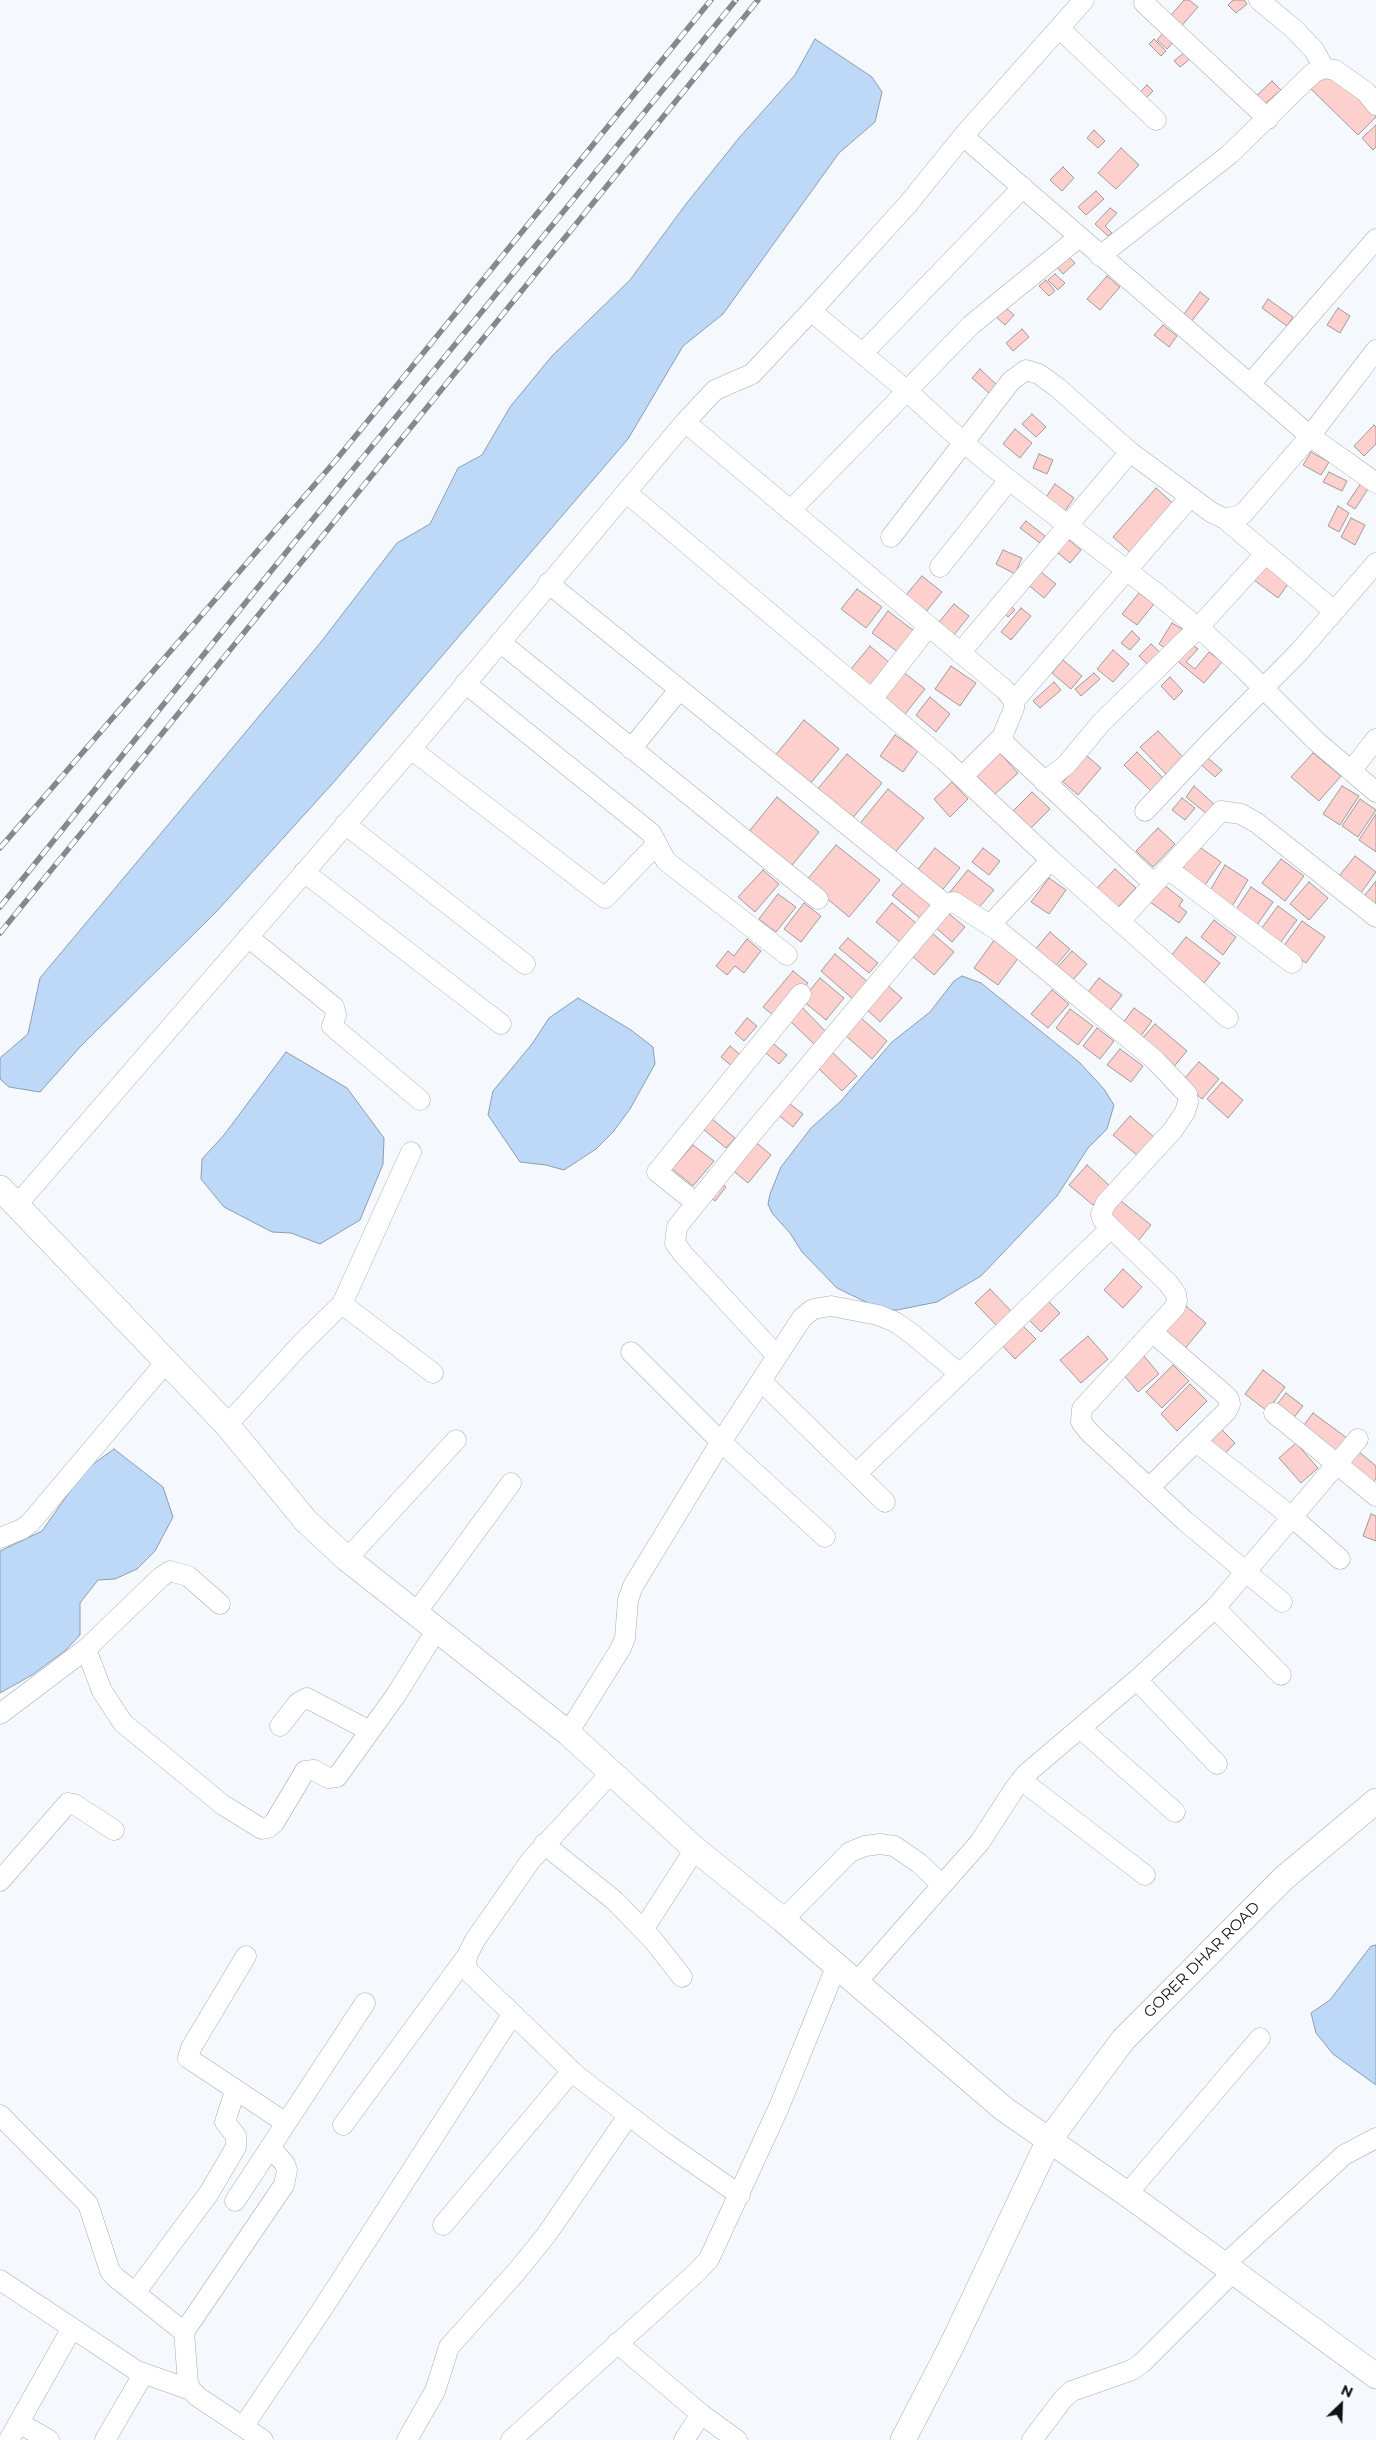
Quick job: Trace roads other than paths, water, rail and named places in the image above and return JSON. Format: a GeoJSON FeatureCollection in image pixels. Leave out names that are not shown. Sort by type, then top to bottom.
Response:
{"type":"FeatureCollection","features":[{"type":"Feature","properties":{"kind":"street"},"geometry":{"type":"LineString","coordinates":[[1084,0],[963,136],[908,204],[811,312],[752,374],[716,390],[685,422],[627,493],[548,583],[411,749],[248,937],[8,1197],[227,1425],[306,1521],[347,1559],[568,1733],[695,1849],[783,1920],[1012,2115],[1127,2194],[1376,2376]]}},
{"type":"Feature","properties":{"kind":"street"},"geometry":{"type":"LineString","coordinates":[[1259,0],[1295,30],[1314,50],[1324,68]]}},
{"type":"Feature","properties":{"kind":"street"},"geometry":{"type":"LineString","coordinates":[[1144,3],[1268,119]]}},
{"type":"Feature","properties":{"kind":"street"},"geometry":{"type":"LineString","coordinates":[[1059,28],[1156,120]]}},
{"type":"Feature","properties":{"kind":"street"},"geometry":{"type":"LineString","coordinates":[[1100,256],[1230,154],[1268,119],[1313,72],[1324,68],[1335,70],[1373,93]]}},
{"type":"Feature","properties":{"kind":"street"},"geometry":{"type":"LineString","coordinates":[[963,136],[1023,187],[1078,238],[1310,436],[1376,483]]}},
{"type":"Feature","properties":{"kind":"street"},"geometry":{"type":"LineString","coordinates":[[862,354],[1023,187]]}},
{"type":"Feature","properties":{"kind":"street"},"geometry":{"type":"LineString","coordinates":[[790,511],[971,325],[1078,238]]}},
{"type":"Feature","properties":{"kind":"street"},"geometry":{"type":"LineString","coordinates":[[1250,384],[1376,239]]}},
{"type":"Feature","properties":{"kind":"street"},"geometry":{"type":"LineString","coordinates":[[811,312],[906,390],[964,443],[1009,480],[1198,628],[1264,689],[1316,741],[1376,792]]}},
{"type":"Feature","properties":{"kind":"street"},"geometry":{"type":"LineString","coordinates":[[1225,519],[1242,514],[1310,436],[1376,350]]}},
{"type":"Feature","properties":{"kind":"street"},"geometry":{"type":"LineString","coordinates":[[891,537],[1011,381],[1026,370],[1039,374],[1058,388],[1130,452],[1211,512],[1225,519],[1334,611]]}},
{"type":"Feature","properties":{"kind":"street"},"geometry":{"type":"LineString","coordinates":[[685,422],[1005,690],[1014,701]]}},
{"type":"Feature","properties":{"kind":"street"},"geometry":{"type":"LineString","coordinates":[[960,653],[1130,452]]}},
{"type":"Feature","properties":{"kind":"street"},"geometry":{"type":"LineString","coordinates":[[940,567],[1009,480]]}},
{"type":"Feature","properties":{"kind":"street"},"geometry":{"type":"LineString","coordinates":[[627,493],[962,777],[1051,860],[1228,1018]]}},
{"type":"Feature","properties":{"kind":"street"},"geometry":{"type":"LineString","coordinates":[[962,777],[1002,737],[1013,716],[1014,701],[1190,497]]}},
{"type":"Feature","properties":{"kind":"street"},"geometry":{"type":"LineString","coordinates":[[1044,782],[1066,765],[1101,723],[1198,628],[1266,553]]}},
{"type":"Feature","properties":{"kind":"street"},"geometry":{"type":"LineString","coordinates":[[1145,811],[1208,743],[1264,689],[1376,563]]}},
{"type":"Feature","properties":{"kind":"street"},"geometry":{"type":"LineString","coordinates":[[548,583],[945,904]]}},
{"type":"Feature","properties":{"kind":"street"},"geometry":{"type":"LineString","coordinates":[[872,699],[928,627]]}},
{"type":"Feature","properties":{"kind":"street"},"geometry":{"type":"LineString","coordinates":[[500,642],[630,749],[818,899]]}},
{"type":"Feature","properties":{"kind":"street"},"geometry":{"type":"LineString","coordinates":[[465,683],[651,833],[666,861],[787,955]]}},
{"type":"Feature","properties":{"kind":"street"},"geometry":{"type":"LineString","coordinates":[[630,749],[679,690]]}},
{"type":"Feature","properties":{"kind":"street"},"geometry":{"type":"LineString","coordinates":[[1002,737],[1005,744],[1044,782],[1161,876],[1292,963]]}},
{"type":"Feature","properties":{"kind":"street"},"geometry":{"type":"LineString","coordinates":[[1352,771],[1376,738]]}},
{"type":"Feature","properties":{"kind":"street"},"geometry":{"type":"LineString","coordinates":[[411,749],[605,898],[657,844]]}},
{"type":"Feature","properties":{"kind":"street"},"geometry":{"type":"LineString","coordinates":[[1120,921],[1221,811],[1232,811],[1241,814],[1257,824],[1376,917]]}},
{"type":"Feature","properties":{"kind":"street"},"geometry":{"type":"LineString","coordinates":[[345,824],[525,964]]}},
{"type":"Feature","properties":{"kind":"street"},"geometry":{"type":"LineString","coordinates":[[990,925],[1051,860]]}},
{"type":"Feature","properties":{"kind":"street"},"geometry":{"type":"LineString","coordinates":[[304,872],[501,1024]]}},
{"type":"Feature","properties":{"kind":"street"},"geometry":{"type":"LineString","coordinates":[[777,1356],[675,1242],[677,1227],[695,1202],[945,904],[954,902],[990,925],[1155,1060],[1187,1094],[1188,1102],[1185,1112],[1173,1130],[1101,1210],[1102,1220],[1168,1283],[1176,1294],[1174,1307],[1086,1403],[1080,1416],[1081,1422],[1090,1433],[1186,1521],[1282,1602]]}},
{"type":"Feature","properties":{"kind":"street"},"geometry":{"type":"LineString","coordinates":[[248,937],[334,1007],[336,1015],[332,1026],[420,1100]]}},
{"type":"Feature","properties":{"kind":"street"},"geometry":{"type":"LineString","coordinates":[[695,1202],[657,1172],[801,994]]}},
{"type":"Feature","properties":{"kind":"street"},"geometry":{"type":"LineString","coordinates":[[227,1425],[300,1344],[342,1304],[411,1152]]}},
{"type":"Feature","properties":{"kind":"street"},"geometry":{"type":"LineString","coordinates":[[856,1474],[1111,1228]]}},
{"type":"Feature","properties":{"kind":"street"},"geometry":{"type":"LineString","coordinates":[[342,1304],[433,1373]]}},
{"type":"Feature","properties":{"kind":"street"},"geometry":{"type":"LineString","coordinates":[[568,1733],[621,1648],[626,1631],[628,1600],[633,1586],[721,1442],[802,1318],[813,1309],[831,1306],[878,1315],[895,1322],[960,1374]]}},
{"type":"Feature","properties":{"kind":"street"},"geometry":{"type":"LineString","coordinates":[[1150,1487],[1228,1409],[1229,1399],[1152,1332]]}},
{"type":"Feature","properties":{"kind":"street"},"geometry":{"type":"LineString","coordinates":[[631,1352],[721,1442],[825,1537]]}},
{"type":"Feature","properties":{"kind":"street"},"geometry":{"type":"LineString","coordinates":[[0,1538],[22,1529],[30,1523],[166,1362]]}},
{"type":"Feature","properties":{"kind":"street"},"geometry":{"type":"LineString","coordinates":[[761,1381],[885,1502]]}},
{"type":"Feature","properties":{"kind":"street"},"geometry":{"type":"LineString","coordinates":[[1274,1412],[1376,1496]]}},
{"type":"Feature","properties":{"kind":"street"},"geometry":{"type":"LineString","coordinates":[[856,1983],[992,1828],[1021,1780],[1215,1608],[1358,1439]]}},
{"type":"Feature","properties":{"kind":"street"},"geometry":{"type":"LineString","coordinates":[[347,1559],[456,1440]]}},
{"type":"Feature","properties":{"kind":"street"},"geometry":{"type":"LineString","coordinates":[[1196,1442],[1292,1517],[1340,1559]]}},
{"type":"Feature","properties":{"kind":"street"},"geometry":{"type":"LineString","coordinates":[[416,1614],[511,1484]]}},
{"type":"Feature","properties":{"kind":"street"},"geometry":{"type":"LineString","coordinates":[[0,1714],[86,1649],[161,1577],[170,1572],[188,1576],[220,1604]]}},
{"type":"Feature","properties":{"kind":"street"},"geometry":{"type":"LineString","coordinates":[[1215,1608],[1281,1675]]}},
{"type":"Feature","properties":{"kind":"street"},"geometry":{"type":"LineString","coordinates":[[86,1649],[102,1692],[123,1723],[223,1805],[262,1829],[268,1828],[274,1823],[305,1771],[314,1770],[328,1778],[337,1777],[396,1695],[437,1629]]}},
{"type":"Feature","properties":{"kind":"street"},"geometry":{"type":"LineString","coordinates":[[1136,1680],[1218,1764]]}},
{"type":"Feature","properties":{"kind":"street"},"geometry":{"type":"LineString","coordinates":[[280,1726],[298,1703],[307,1698],[370,1731]]}},
{"type":"Feature","properties":{"kind":"street"},"geometry":{"type":"LineString","coordinates":[[1080,1728],[1175,1812]]}},
{"type":"Feature","properties":{"kind":"street"},"geometry":{"type":"LineString","coordinates":[[343,2125],[466,1956],[486,1924],[544,1844],[611,1773]]}},
{"type":"Feature","properties":{"kind":"street"},"geometry":{"type":"LineString","coordinates":[[1021,1780],[1144,1874]]}},
{"type":"Feature","properties":{"kind":"street","name":"GORER DHAR ROAD"},"geometry":{"type":"LineString","coordinates":[[905,2439],[951,2347],[1049,2140],[1123,2040],[1284,1878],[1376,1801]]}},
{"type":"Feature","properties":{"kind":"street"},"geometry":{"type":"LineString","coordinates":[[0,1881],[68,1803],[74,1804],[114,1830]]}},
{"type":"Feature","properties":{"kind":"street"},"geometry":{"type":"LineString","coordinates":[[544,1844],[615,1901],[643,1930],[682,1977]]}},
{"type":"Feature","properties":{"kind":"street"},"geometry":{"type":"LineString","coordinates":[[783,1920],[829,1871],[850,1852],[865,1846],[880,1844],[894,1846],[919,1862],[942,1885]]}},
{"type":"Feature","properties":{"kind":"street"},"geometry":{"type":"LineString","coordinates":[[643,1930],[695,1849]]}},
{"type":"Feature","properties":{"kind":"street"},"geometry":{"type":"LineString","coordinates":[[246,1956],[188,2054],[188,2058],[286,2123]]}},
{"type":"Feature","properties":{"kind":"street"},"geometry":{"type":"LineString","coordinates":[[466,1956],[466,1965],[469,1972],[572,2071],[628,2116],[740,2194]]}},
{"type":"Feature","properties":{"kind":"street"},"geometry":{"type":"LineString","coordinates":[[510,2440],[697,2272],[709,2259],[780,2107],[836,1967]]}},
{"type":"Feature","properties":{"kind":"street"},"geometry":{"type":"LineString","coordinates":[[235,2201],[365,2003]]}},
{"type":"Feature","properties":{"kind":"street"},"geometry":{"type":"LineString","coordinates":[[243,2427],[321,2311],[512,2015]]}},
{"type":"Feature","properties":{"kind":"street"},"geometry":{"type":"LineString","coordinates":[[1127,2194],[1260,2038]]}},
{"type":"Feature","properties":{"kind":"street"},"geometry":{"type":"LineString","coordinates":[[443,2225],[572,2071]]}},
{"type":"Feature","properties":{"kind":"street"},"geometry":{"type":"LineString","coordinates":[[135,2293],[212,2186],[237,2142],[225,2122],[235,2090]]}},
{"type":"Feature","properties":{"kind":"street"},"geometry":{"type":"LineString","coordinates":[[0,2115],[88,2204],[110,2271],[115,2277],[184,2332]]}},
{"type":"Feature","properties":{"kind":"street"},"geometry":{"type":"LineString","coordinates":[[407,2440],[435,2391],[450,2347],[548,2234],[628,2116]]}},
{"type":"Feature","properties":{"kind":"street"},"geometry":{"type":"LineString","coordinates":[[1032,2440],[1063,2399],[1072,2391],[1132,2370],[1142,2363],[1229,2268],[1344,2155],[1376,2138]]}},
{"type":"Feature","properties":{"kind":"street"},"geometry":{"type":"LineString","coordinates":[[262,2440],[198,2397],[191,2390],[188,2384],[184,2332],[262,2219],[286,2180],[285,2164],[270,2147]]}},
{"type":"Feature","properties":{"kind":"street"},"geometry":{"type":"LineString","coordinates":[[212,2186],[262,2219]]}},
{"type":"Feature","properties":{"kind":"street"},"geometry":{"type":"LineString","coordinates":[[0,2280],[128,2365],[144,2373],[191,2390]]}},
{"type":"Feature","properties":{"kind":"street"},"geometry":{"type":"LineString","coordinates":[[9,2440],[72,2328]]}},
{"type":"Feature","properties":{"kind":"street"},"geometry":{"type":"LineString","coordinates":[[617,2343],[701,2414],[737,2440]]}},
{"type":"Feature","properties":{"kind":"street"},"geometry":{"type":"LineString","coordinates":[[105,2440],[144,2373]]}},
{"type":"Feature","properties":{"kind":"street"},"geometry":{"type":"LineString","coordinates":[[684,2440],[701,2414]]}},
{"type":"Feature","properties":{"kind":"street"},"geometry":{"type":"LineString","coordinates":[[19,2422],[49,2440]]}},
{"type":"Feature","properties":{"kind":"water"},"geometry":{"type":"Polygon","coordinates":[[[815,39],[872,77],[882,92],[875,122],[839,153],[723,314],[683,346],[628,439],[333,783],[217,911],[80,1047],[40,1092],[9,1087],[0,1079],[0,1058],[28,1034],[40,978],[321,642],[397,543],[430,524],[458,468],[482,455],[510,407],[552,356],[630,280],[686,204],[739,138],[795,75],[815,39]]]}},
{"type":"Feature","properties":{"kind":"water"},"geometry":{"type":"Polygon","coordinates":[[[962,976],[981,983],[1079,1062],[1104,1089],[1114,1105],[1107,1129],[1088,1148],[1057,1196],[981,1276],[937,1302],[897,1310],[880,1309],[837,1288],[802,1252],[790,1233],[772,1213],[768,1204],[770,1194],[781,1167],[811,1128],[841,1101],[892,1042],[930,1012],[954,981],[962,976]]]}},
{"type":"Feature","properties":{"kind":"water"},"geometry":{"type":"Polygon","coordinates":[[[578,998],[631,1030],[653,1047],[655,1064],[630,1109],[613,1132],[596,1149],[564,1170],[546,1165],[520,1162],[488,1115],[493,1091],[532,1044],[549,1018],[578,998]]]}},
{"type":"Feature","properties":{"kind":"water"},"geometry":{"type":"Polygon","coordinates":[[[286,1052],[347,1088],[384,1138],[383,1164],[360,1220],[320,1244],[291,1233],[272,1232],[224,1207],[201,1179],[202,1159],[224,1135],[286,1052]]]}},
{"type":"Feature","properties":{"kind":"water"},"geometry":{"type":"Polygon","coordinates":[[[114,1449],[163,1487],[173,1517],[155,1551],[137,1569],[115,1579],[98,1580],[80,1603],[80,1635],[66,1650],[32,1675],[0,1693],[0,1551],[42,1531],[85,1470],[114,1449]]]}},
{"type":"Feature","properties":{"kind":"water"},"geometry":{"type":"Polygon","coordinates":[[[1376,1945],[1376,2085],[1333,2054],[1316,2033],[1311,2013],[1330,2000],[1371,1946],[1376,1945]]]}},
{"type":"Feature","properties":{"kind":"railway"},"geometry":{"type":"LineString","coordinates":[[0,848],[336,460],[711,0]]}},
{"type":"Feature","properties":{"kind":"railway"},"geometry":{"type":"LineString","coordinates":[[0,907],[351,472],[736,0]]}},
{"type":"Feature","properties":{"kind":"railway"},"geometry":{"type":"LineString","coordinates":[[0,933],[758,0]]}}]}
